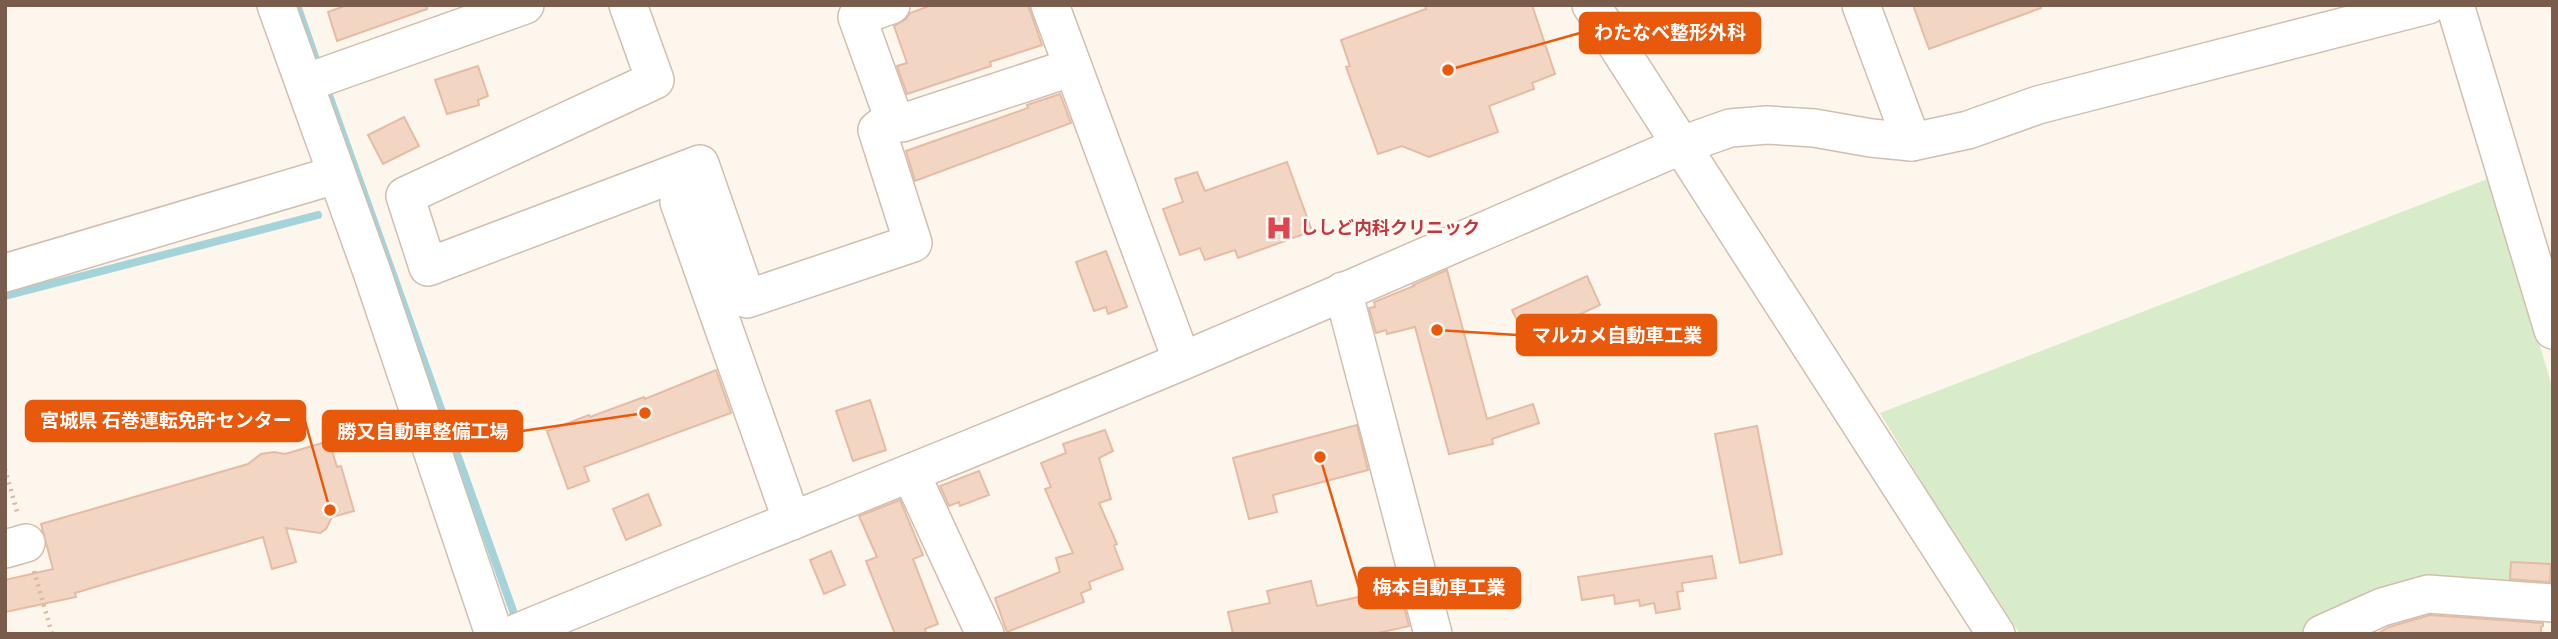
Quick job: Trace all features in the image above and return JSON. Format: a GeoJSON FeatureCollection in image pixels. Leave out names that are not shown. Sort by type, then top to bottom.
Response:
{"type":"FeatureCollection","features":[{"type":"Feature","properties":{"kind":"street"},"geometry":{"type":"LineString","coordinates":[[276,5],[372,272],[494,634]]}},
{"type":"Feature","properties":{"kind":"street"},"geometry":{"type":"LineString","coordinates":[[305,83],[525,5]]}},
{"type":"Feature","properties":{"kind":"street"},"geometry":{"type":"LineString","coordinates":[[628,5],[655,80],[405,196],[428,267],[700,164],[747,299],[913,243],[877,130],[893,117]]}},
{"type":"Feature","properties":{"kind":"street"},"geometry":{"type":"LineString","coordinates":[[891,5],[857,17],[893,117],[902,123],[1073,67]]}},
{"type":"Feature","properties":{"kind":"street"},"geometry":{"type":"LineString","coordinates":[[1050,5],[1181,361]]}},
{"type":"Feature","properties":{"kind":"street"},"geometry":{"type":"LineString","coordinates":[[1591,5],[1996,634]]}},
{"type":"Feature","properties":{"kind":"street"},"geometry":{"type":"LineString","coordinates":[[1861,5],[1912,142]]}},
{"type":"Feature","properties":{"kind":"street"},"geometry":{"type":"LineString","coordinates":[[514,634],[911,474],[1682,145],[1730,128],[1767,125],[1814,128],[1912,142],[1968,130],[2038,105],[2428,5]]}},
{"type":"Feature","properties":{"kind":"street"},"geometry":{"type":"LineString","coordinates":[[2455,5],[2553,330]]}},
{"type":"Feature","properties":{"kind":"street"},"geometry":{"type":"LineString","coordinates":[[5,273],[335,175]]}},
{"type":"Feature","properties":{"kind":"street"},"geometry":{"type":"LineString","coordinates":[[679,202],[792,521]]}},
{"type":"Feature","properties":{"kind":"street"},"geometry":{"type":"LineString","coordinates":[[1343,291],[1433,634]]}},
{"type":"Feature","properties":{"kind":"street"},"geometry":{"type":"LineString","coordinates":[[911,474],[985,634]]}},
{"type":"Feature","properties":{"kind":"street"},"geometry":{"type":"LineString","coordinates":[[2322,634],[2382,607],[2428,594],[2553,603]]}},
{"type":"Feature","properties":{"kind":"green space"},"geometry":{"type":"Polygon","coordinates":[[[2490,178],[2553,390],[2553,597],[2425,587],[2304,634],[2020,634],[1880,413],[2490,178]]]}},
{"type":"Feature","properties":{"kind":"building"},"geometry":{"type":"Polygon","coordinates":[[[347,5],[427,5],[427,9],[337,41],[328,12],[347,5]]]}},
{"type":"Feature","properties":{"kind":"building"},"geometry":{"type":"Polygon","coordinates":[[[932,5],[1028,5],[1042,45],[990,62],[991,66],[907,94],[897,66],[907,63],[894,26],[906,19],[910,13],[932,5]]]}},
{"type":"Feature","properties":{"kind":"building"},"geometry":{"type":"Polygon","coordinates":[[[1425,5],[1532,5],[1555,74],[1532,83],[1534,89],[1489,106],[1498,132],[1429,157],[1402,146],[1378,154],[1346,67],[1350,66],[1341,40],[1426,9],[1425,5]]]}},
{"type":"Feature","properties":{"kind":"building"},"geometry":{"type":"Polygon","coordinates":[[[1913,5],[2041,5],[2041,8],[1929,49],[1913,5]]]}},
{"type":"Feature","properties":{"kind":"building"},"geometry":{"type":"Polygon","coordinates":[[[478,66],[488,96],[478,100],[479,105],[447,114],[435,80],[478,66]]]}},
{"type":"Feature","properties":{"kind":"building"},"geometry":{"type":"Polygon","coordinates":[[[1060,94],[1071,123],[915,181],[906,151],[1060,94]]]}},
{"type":"Feature","properties":{"kind":"building"},"geometry":{"type":"Polygon","coordinates":[[[404,117],[419,146],[383,164],[368,135],[404,117]]]}},
{"type":"Feature","properties":{"kind":"building"},"geometry":{"type":"Polygon","coordinates":[[[1287,162],[1312,231],[1238,258],[1235,250],[1205,260],[1200,248],[1180,255],[1163,209],[1183,202],[1175,179],[1197,172],[1205,191],[1287,162]]]}},
{"type":"Feature","properties":{"kind":"building"},"geometry":{"type":"Polygon","coordinates":[[[1106,251],[1127,307],[1108,314],[1106,307],[1094,311],[1076,262],[1106,251]]]}},
{"type":"Feature","properties":{"kind":"building"},"geometry":{"type":"Polygon","coordinates":[[[1447,270],[1487,419],[1533,404],[1539,423],[1492,439],[1493,444],[1449,454],[1415,327],[1387,334],[1386,330],[1376,333],[1369,308],[1375,307],[1374,302],[1447,270]]]}},
{"type":"Feature","properties":{"kind":"building"},"geometry":{"type":"Polygon","coordinates":[[[1587,276],[1600,305],[1526,339],[1512,310],[1587,276]]]}},
{"type":"Feature","properties":{"kind":"building"},"geometry":{"type":"Polygon","coordinates":[[[716,370],[731,413],[584,467],[589,481],[568,489],[547,431],[644,397],[645,399],[716,370]]]}},
{"type":"Feature","properties":{"kind":"building"},"geometry":{"type":"Polygon","coordinates":[[[870,400],[886,450],[853,461],[836,411],[870,400]]]}},
{"type":"Feature","properties":{"kind":"building"},"geometry":{"type":"Polygon","coordinates":[[[1357,425],[1368,470],[1273,495],[1277,512],[1249,519],[1233,458],[1357,425]]]}},
{"type":"Feature","properties":{"kind":"building"},"geometry":{"type":"Polygon","coordinates":[[[1757,426],[1782,554],[1740,563],[1715,434],[1757,426]]]}},
{"type":"Feature","properties":{"kind":"building"},"geometry":{"type":"Polygon","coordinates":[[[1105,430],[1113,451],[1099,458],[1111,499],[1099,503],[1117,544],[1114,546],[1123,569],[1089,582],[1091,589],[1081,593],[1084,602],[1007,632],[995,598],[1060,572],[1056,558],[1073,553],[1045,489],[1051,487],[1041,463],[1066,453],[1063,444],[1105,430]]]}},
{"type":"Feature","properties":{"kind":"building"},"geometry":{"type":"Polygon","coordinates":[[[329,441],[337,467],[341,466],[354,511],[332,517],[326,529],[320,533],[286,528],[296,562],[272,569],[263,537],[75,593],[76,597],[5,612],[5,580],[53,569],[41,524],[248,464],[261,454],[285,454],[329,441]]]}},
{"type":"Feature","properties":{"kind":"building"},"geometry":{"type":"Polygon","coordinates":[[[979,471],[989,495],[960,506],[959,502],[949,506],[940,486],[979,471]]]}},
{"type":"Feature","properties":{"kind":"building"},"geometry":{"type":"Polygon","coordinates":[[[648,494],[661,525],[626,540],[613,509],[648,494]]]}},
{"type":"Feature","properties":{"kind":"building"},"geometry":{"type":"Polygon","coordinates":[[[900,500],[923,555],[913,559],[938,624],[925,629],[926,634],[895,634],[866,561],[877,557],[859,516],[900,500]]]}},
{"type":"Feature","properties":{"kind":"building"},"geometry":{"type":"Polygon","coordinates":[[[831,551],[845,585],[824,594],[810,560],[831,551]]]}},
{"type":"Feature","properties":{"kind":"building"},"geometry":{"type":"Polygon","coordinates":[[[1712,556],[1716,578],[1682,583],[1683,591],[1677,592],[1680,609],[1656,613],[1654,603],[1640,606],[1639,600],[1615,604],[1614,595],[1582,600],[1578,577],[1712,556]]]}},
{"type":"Feature","properties":{"kind":"building"},"geometry":{"type":"Polygon","coordinates":[[[2511,562],[2551,564],[2550,582],[2510,579],[2511,562]]]}},
{"type":"Feature","properties":{"kind":"building"},"geometry":{"type":"Polygon","coordinates":[[[1311,581],[1317,606],[1386,591],[1387,598],[1401,595],[1409,626],[1374,634],[1233,634],[1228,612],[1270,603],[1267,591],[1311,581]]]}},
{"type":"Feature","properties":{"kind":"building"},"geometry":{"type":"Polygon","coordinates":[[[2430,615],[2543,623],[2543,626],[2541,634],[2377,634],[2389,627],[2430,615]]]}},
{"type":"Feature","properties":{"kind":"waterway"},"geometry":{"type":"LineString","coordinates":[[297,5],[319,68]]}},
{"type":"Feature","properties":{"kind":"waterway"},"geometry":{"type":"LineString","coordinates":[[325,84],[517,622]]}},
{"type":"Feature","properties":{"kind":"waterway"},"geometry":{"type":"LineString","coordinates":[[5,296],[318,215]]}},
{"type":"Feature","properties":{"kind":"place","name":"わたなべ整形外科"},"geometry":{"type":"Point","coordinates":[1448,70]}},
{"type":"Feature","properties":{"kind":"place","name":"ししど内科クリニック"},"geometry":{"type":"Point","coordinates":[1279,228]}},
{"type":"Feature","properties":{"kind":"place","name":"マルカメ自動車工業"},"geometry":{"type":"Point","coordinates":[1437,330]}},
{"type":"Feature","properties":{"kind":"place","name":"勝又自動車整備工場"},"geometry":{"type":"Point","coordinates":[645,413]}},
{"type":"Feature","properties":{"kind":"place","name":"梅本自動車工業"},"geometry":{"type":"Point","coordinates":[1320,457]}},
{"type":"Feature","properties":{"kind":"place","name":"宮城県 石巻運転免許センター"},"geometry":{"type":"Point","coordinates":[330,510]}}]}
